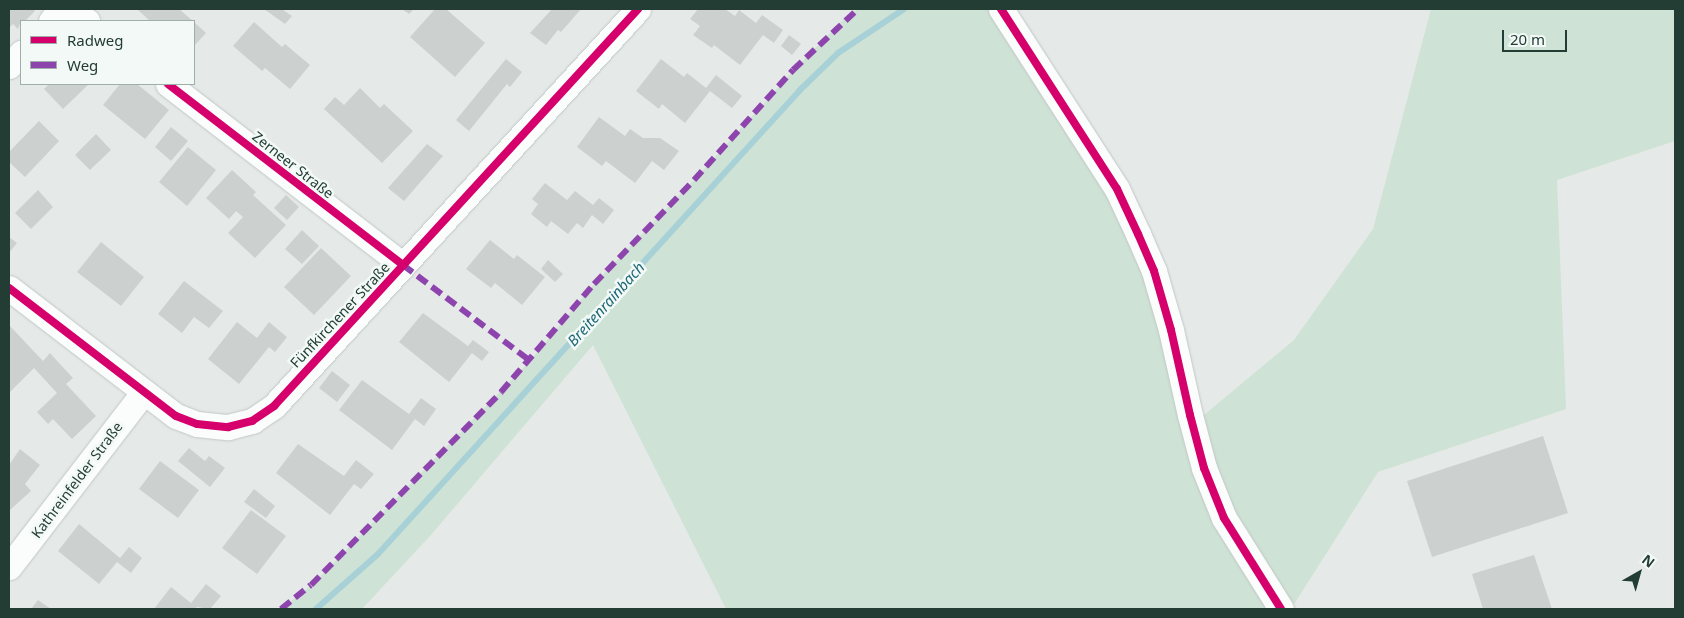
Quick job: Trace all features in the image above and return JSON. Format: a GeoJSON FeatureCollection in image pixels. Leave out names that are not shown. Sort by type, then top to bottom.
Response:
{"type":"FeatureCollection","features":[{"type":"Feature","properties":{"kind":"street"},"geometry":{"type":"LineString","coordinates":[[52,20],[60,9]]}},
{"type":"Feature","properties":{"kind":"street"},"geometry":{"type":"LineString","coordinates":[[70,9],[86,20]]}},
{"type":"Feature","properties":{"kind":"street","name":"Fünfkirchener Straße"},"geometry":{"type":"LineString","coordinates":[[9,288],[176,416],[197,424],[228,427],[252,421],[274,406],[638,9]]}},
{"type":"Feature","properties":{"kind":"street"},"geometry":{"type":"LineString","coordinates":[[1001,9],[1117,189],[1138,234],[1154,271],[1171,330],[1204,468],[1224,518],[1280,609]]}},
{"type":"Feature","properties":{"kind":"street"},"geometry":{"type":"LineString","coordinates":[[9,66],[20,54]]}},
{"type":"Feature","properties":{"kind":"street","name":"Zerneer Straße"},"geometry":{"type":"LineString","coordinates":[[169,85],[403,265]]}},
{"type":"Feature","properties":{"kind":"street","name":"Kathreinfelder Straße"},"geometry":{"type":"LineString","coordinates":[[9,567],[144,392]]}},
{"type":"Feature","properties":{"kind":"green space"},"geometry":{"type":"Polygon","coordinates":[[[858,9],[994,9],[1134,240],[1184,422],[1272,609],[726,609],[593,345],[430,536],[362,609],[281,609],[312,585],[529,362],[594,284],[694,180],[793,71],[846,17],[858,9]]]}},
{"type":"Feature","properties":{"kind":"green space"},"geometry":{"type":"Polygon","coordinates":[[[1431,9],[1675,9],[1675,141],[1557,180],[1566,409],[1378,472],[1291,609],[1235,518],[1198,420],[1294,340],[1373,229],[1431,9]]]}},
{"type":"Feature","properties":{"kind":"building"},"geometry":{"type":"Polygon","coordinates":[[[9,9],[33,9],[35,11],[26,20],[20,20],[18,29],[13,24],[9,28],[9,9]]]}},
{"type":"Feature","properties":{"kind":"building"},"geometry":{"type":"Polygon","coordinates":[[[137,9],[179,9],[192,20],[149,20],[137,9]]]}},
{"type":"Feature","properties":{"kind":"building"},"geometry":{"type":"Polygon","coordinates":[[[264,9],[282,9],[292,16],[285,24],[264,9]]]}},
{"type":"Feature","properties":{"kind":"building"},"geometry":{"type":"Polygon","coordinates":[[[402,9],[414,9],[409,14],[402,9]]]}},
{"type":"Feature","properties":{"kind":"building"},"geometry":{"type":"Polygon","coordinates":[[[435,9],[446,9],[485,43],[455,77],[410,37],[435,9]]]}},
{"type":"Feature","properties":{"kind":"building"},"geometry":{"type":"Polygon","coordinates":[[[552,9],[581,9],[561,32],[558,30],[546,45],[530,33],[552,9]]]}},
{"type":"Feature","properties":{"kind":"building"},"geometry":{"type":"Polygon","coordinates":[[[698,9],[725,9],[735,16],[739,10],[756,23],[762,15],[783,30],[774,43],[763,35],[740,65],[714,45],[712,48],[693,35],[700,26],[690,19],[698,9]]]}},
{"type":"Feature","properties":{"kind":"building"},"geometry":{"type":"Polygon","coordinates":[[[254,22],[282,47],[285,44],[310,65],[290,89],[265,68],[262,71],[233,46],[254,22]]]}},
{"type":"Feature","properties":{"kind":"building"},"geometry":{"type":"Polygon","coordinates":[[[195,23],[206,33],[195,45],[195,23]]]}},
{"type":"Feature","properties":{"kind":"building"},"geometry":{"type":"Polygon","coordinates":[[[789,35],[801,44],[792,55],[781,46],[789,35]]]}},
{"type":"Feature","properties":{"kind":"building"},"geometry":{"type":"Polygon","coordinates":[[[506,59],[522,72],[510,87],[507,84],[469,131],[456,120],[506,59]]]}},
{"type":"Feature","properties":{"kind":"building"},"geometry":{"type":"Polygon","coordinates":[[[661,59],[684,77],[687,73],[706,88],[716,75],[742,96],[732,108],[710,91],[685,123],[662,104],[659,109],[636,91],[661,59]]]}},
{"type":"Feature","properties":{"kind":"building"},"geometry":{"type":"Polygon","coordinates":[[[48,85],[88,85],[63,109],[44,89],[48,85]]]}},
{"type":"Feature","properties":{"kind":"building"},"geometry":{"type":"Polygon","coordinates":[[[119,85],[138,85],[169,110],[145,139],[103,105],[119,85]]]}},
{"type":"Feature","properties":{"kind":"building"},"geometry":{"type":"Polygon","coordinates":[[[360,88],[380,108],[384,104],[413,131],[382,163],[324,109],[335,97],[344,105],[360,88]]]}},
{"type":"Feature","properties":{"kind":"building"},"geometry":{"type":"Polygon","coordinates":[[[599,117],[625,136],[630,129],[643,138],[660,138],[679,151],[664,170],[652,161],[635,183],[606,161],[602,166],[577,147],[599,117]]]}},
{"type":"Feature","properties":{"kind":"building"},"geometry":{"type":"Polygon","coordinates":[[[39,121],[59,141],[25,177],[9,162],[9,152],[39,121]]]}},
{"type":"Feature","properties":{"kind":"building"},"geometry":{"type":"Polygon","coordinates":[[[171,127],[188,141],[171,161],[155,147],[171,127]]]}},
{"type":"Feature","properties":{"kind":"building"},"geometry":{"type":"Polygon","coordinates":[[[96,134],[111,150],[90,170],[75,155],[96,134]]]}},
{"type":"Feature","properties":{"kind":"building"},"geometry":{"type":"Polygon","coordinates":[[[427,144],[443,156],[404,201],[388,188],[427,144]]]}},
{"type":"Feature","properties":{"kind":"building"},"geometry":{"type":"Polygon","coordinates":[[[188,147],[216,170],[187,206],[159,182],[188,147]]]}},
{"type":"Feature","properties":{"kind":"building"},"geometry":{"type":"Polygon","coordinates":[[[232,170],[256,192],[253,195],[286,225],[255,258],[228,233],[243,217],[236,211],[229,219],[206,198],[232,170]]]}},
{"type":"Feature","properties":{"kind":"building"},"geometry":{"type":"Polygon","coordinates":[[[545,183],[567,200],[575,191],[593,205],[599,198],[614,210],[603,224],[592,215],[583,228],[577,223],[568,234],[551,221],[547,227],[531,214],[538,204],[532,199],[545,183]]]}},
{"type":"Feature","properties":{"kind":"building"},"geometry":{"type":"Polygon","coordinates":[[[38,190],[53,207],[31,229],[15,213],[38,190]]]}},
{"type":"Feature","properties":{"kind":"building"},"geometry":{"type":"Polygon","coordinates":[[[286,195],[299,207],[287,220],[274,208],[286,195]]]}},
{"type":"Feature","properties":{"kind":"building"},"geometry":{"type":"Polygon","coordinates":[[[302,230],[319,246],[302,264],[285,249],[302,230]]]}},
{"type":"Feature","properties":{"kind":"building"},"geometry":{"type":"Polygon","coordinates":[[[9,237],[17,243],[9,253],[9,237]]]}},
{"type":"Feature","properties":{"kind":"building"},"geometry":{"type":"Polygon","coordinates":[[[490,240],[514,259],[517,255],[545,277],[522,305],[495,283],[491,288],[466,269],[490,240]]]}},
{"type":"Feature","properties":{"kind":"building"},"geometry":{"type":"Polygon","coordinates":[[[101,242],[144,277],[121,306],[77,272],[101,242]]]}},
{"type":"Feature","properties":{"kind":"building"},"geometry":{"type":"Polygon","coordinates":[[[321,248],[351,276],[314,315],[284,287],[321,248]]]}},
{"type":"Feature","properties":{"kind":"building"},"geometry":{"type":"Polygon","coordinates":[[[548,260],[563,274],[555,282],[541,269],[548,260]]]}},
{"type":"Feature","properties":{"kind":"building"},"geometry":{"type":"Polygon","coordinates":[[[184,281],[223,311],[209,328],[194,317],[182,333],[158,314],[184,281]]]}},
{"type":"Feature","properties":{"kind":"building"},"geometry":{"type":"Polygon","coordinates":[[[423,313],[468,346],[473,340],[489,352],[482,361],[472,353],[449,382],[399,342],[423,313]]]}},
{"type":"Feature","properties":{"kind":"building"},"geometry":{"type":"Polygon","coordinates":[[[237,322],[257,338],[269,322],[287,337],[275,352],[269,347],[239,384],[208,359],[237,322]]]}},
{"type":"Feature","properties":{"kind":"building"},"geometry":{"type":"Polygon","coordinates":[[[9,325],[43,361],[50,353],[73,378],[66,384],[96,416],[72,439],[53,419],[48,424],[37,412],[57,393],[34,368],[9,393],[9,325]]]}},
{"type":"Feature","properties":{"kind":"building"},"geometry":{"type":"Polygon","coordinates":[[[332,371],[350,385],[337,402],[319,388],[332,371]]]}},
{"type":"Feature","properties":{"kind":"building"},"geometry":{"type":"Polygon","coordinates":[[[362,380],[409,414],[421,398],[436,409],[424,426],[415,419],[392,450],[339,410],[362,380]]]}},
{"type":"Feature","properties":{"kind":"building"},"geometry":{"type":"Polygon","coordinates":[[[1543,436],[1568,513],[1432,557],[1407,481],[1543,436]]]}},
{"type":"Feature","properties":{"kind":"building"},"geometry":{"type":"Polygon","coordinates":[[[298,444],[344,476],[356,460],[374,474],[361,489],[354,484],[330,515],[276,473],[298,444]]]}},
{"type":"Feature","properties":{"kind":"building"},"geometry":{"type":"Polygon","coordinates":[[[189,448],[205,461],[209,456],[225,468],[210,487],[178,461],[189,448]]]}},
{"type":"Feature","properties":{"kind":"building"},"geometry":{"type":"Polygon","coordinates":[[[20,449],[40,465],[25,484],[31,491],[9,511],[9,465],[20,449]]]}},
{"type":"Feature","properties":{"kind":"building"},"geometry":{"type":"Polygon","coordinates":[[[160,461],[199,490],[178,518],[139,489],[160,461]]]}},
{"type":"Feature","properties":{"kind":"building"},"geometry":{"type":"Polygon","coordinates":[[[254,489],[275,506],[266,518],[244,502],[254,489]]]}},
{"type":"Feature","properties":{"kind":"building"},"geometry":{"type":"Polygon","coordinates":[[[251,510],[286,536],[257,574],[222,548],[251,510]]]}},
{"type":"Feature","properties":{"kind":"building"},"geometry":{"type":"Polygon","coordinates":[[[79,524],[120,558],[129,547],[142,558],[131,573],[117,562],[99,584],[58,551],[79,524]]]}},
{"type":"Feature","properties":{"kind":"building"},"geometry":{"type":"Polygon","coordinates":[[[1534,555],[1552,609],[1483,609],[1472,574],[1534,555]]]}},
{"type":"Feature","properties":{"kind":"building"},"geometry":{"type":"Polygon","coordinates":[[[206,584],[221,596],[210,609],[197,607],[195,609],[154,609],[171,587],[191,603],[206,584]]]}},
{"type":"Feature","properties":{"kind":"building"},"geometry":{"type":"Polygon","coordinates":[[[38,600],[51,609],[31,609],[38,600]]]}},
{"type":"Feature","properties":{"kind":"waterway","name":"Breitenrainbach"},"geometry":{"type":"LineString","coordinates":[[316,609],[378,554],[800,90],[838,53],[904,9]]}},
{"type":"Feature","properties":{"kind":"marked path"},"geometry":{"type":"LineString","coordinates":[[281,609],[311,585],[501,392],[594,284],[694,180],[793,70],[858,9]]}},
{"type":"Feature","properties":{"kind":"marked path"},"geometry":{"type":"LineString","coordinates":[[403,265],[529,360]]}},
{"type":"Feature","properties":{"kind":"cycle path"},"geometry":{"type":"LineString","coordinates":[[9,288],[176,416],[197,424],[228,427],[252,421],[274,406],[638,9]]}},
{"type":"Feature","properties":{"kind":"cycle path"},"geometry":{"type":"LineString","coordinates":[[1001,9],[1117,189],[1154,271],[1171,330],[1204,468],[1224,518],[1281,609]]}},
{"type":"Feature","properties":{"kind":"cycle path"},"geometry":{"type":"LineString","coordinates":[[169,85],[403,265]]}}]}
